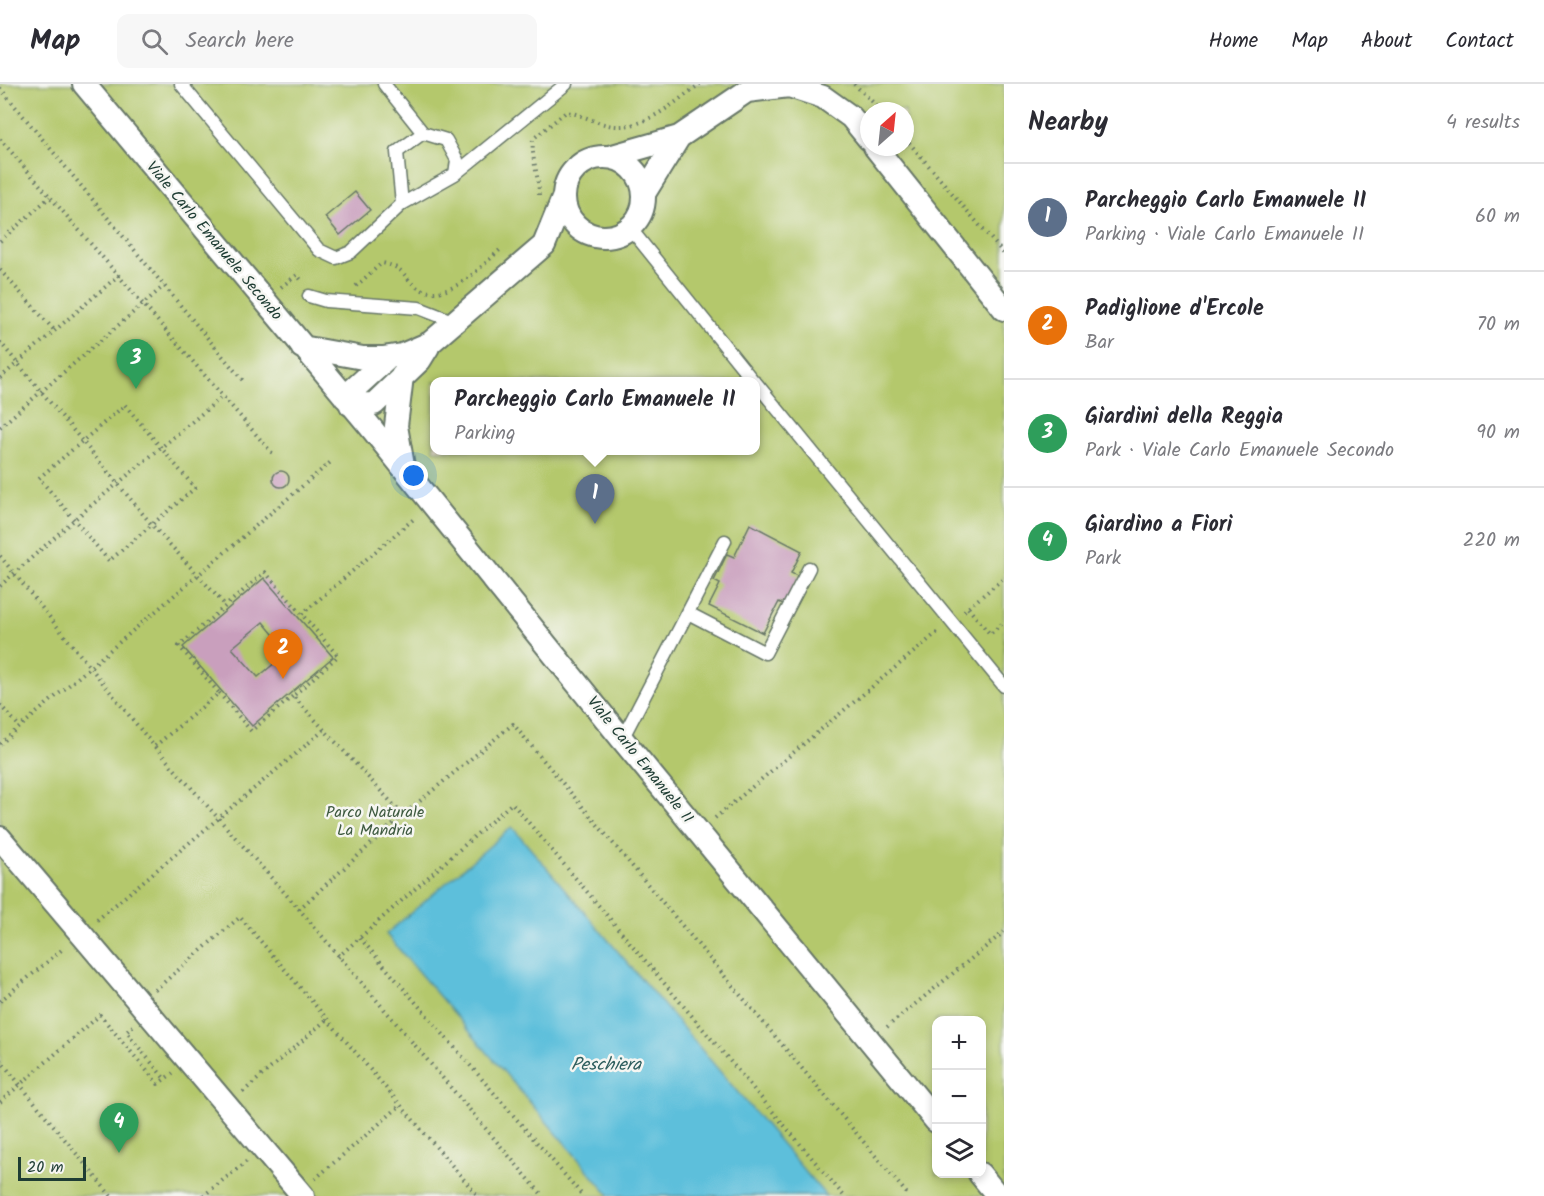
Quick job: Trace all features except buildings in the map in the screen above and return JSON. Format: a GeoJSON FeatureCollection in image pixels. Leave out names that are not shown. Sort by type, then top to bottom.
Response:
{"type":"FeatureCollection","features":[{"type":"Feature","properties":{"kind":"street","name":"Viale Carlo Emanuele Secondo"},"geometry":{"type":"LineString","coordinates":[[84,84],[348,401]]}},
{"type":"Feature","properties":{"kind":"street"},"geometry":{"type":"LineString","coordinates":[[302,347],[363,358],[402,355],[430,343],[544,244],[564,196],[566,183],[573,171],[583,162],[679,137],[751,87],[789,86],[823,97],[851,117],[860,128]]}},
{"type":"Feature","properties":{"kind":"street"},"geometry":{"type":"LineString","coordinates":[[544,244],[593,236],[619,235],[630,228],[639,218],[645,192],[679,137]]}},
{"type":"Feature","properties":{"kind":"street"},"geometry":{"type":"LineString","coordinates":[[882,156],[1004,309]]}},
{"type":"Feature","properties":{"kind":"street"},"geometry":{"type":"LineString","coordinates":[[609,157],[622,161],[633,169],[641,180],[645,192]]}},
{"type":"Feature","properties":{"kind":"street"},"geometry":{"type":"LineString","coordinates":[[564,196],[566,209],[572,221],[581,231],[593,236]]}},
{"type":"Feature","properties":{"kind":"street"},"geometry":{"type":"LineString","coordinates":[[348,401],[374,404],[420,360],[430,343]]}},
{"type":"Feature","properties":{"kind":"street"},"geometry":{"type":"LineString","coordinates":[[348,401],[388,357]]}},
{"type":"Feature","properties":{"kind":"street"},"geometry":{"type":"LineString","coordinates":[[402,376],[396,426],[404,467]]}},
{"type":"Feature","properties":{"kind":"street","name":"Viale Carlo Emanuele II"},"geometry":{"type":"LineString","coordinates":[[348,401],[932,1116]]}},
{"type":"Feature","properties":{"kind":"street"},"geometry":{"type":"LineString","coordinates":[[0,838],[301,1194]]}},
{"type":"Feature","properties":{"kind":"street"},"geometry":{"type":"LineString","coordinates":[[984,1178],[998,1196]]}},
{"type":"Feature","properties":{"kind":"lane"},"geometry":{"type":"LineString","coordinates":[[181,84],[319,250],[336,258],[351,252],[402,204],[455,174],[566,84]]}},
{"type":"Feature","properties":{"kind":"lane"},"geometry":{"type":"LineString","coordinates":[[384,84],[423,133],[446,140],[457,160],[455,174]]}},
{"type":"Feature","properties":{"kind":"lane"},"geometry":{"type":"LineString","coordinates":[[402,204],[397,152],[423,133]]}},
{"type":"Feature","properties":{"kind":"lane"},"geometry":{"type":"LineString","coordinates":[[630,228],[751,377]]}},
{"type":"Feature","properties":{"kind":"lane"},"geometry":{"type":"LineString","coordinates":[[309,293],[326,301],[419,308],[455,322]]}},
{"type":"Feature","properties":{"kind":"lane"},"geometry":{"type":"LineString","coordinates":[[760,388],[1004,686]]}},
{"type":"Feature","properties":{"kind":"lane"},"geometry":{"type":"LineString","coordinates":[[622,739],[725,541]]}},
{"type":"Feature","properties":{"kind":"lane"},"geometry":{"type":"LineString","coordinates":[[688,613],[765,653],[809,568]]}},
{"type":"Feature","properties":{"kind":"path"},"geometry":{"type":"LineString","coordinates":[[539,200],[539,181],[531,155],[533,139],[566,112],[579,113],[618,126],[650,119],[700,84]]}},
{"type":"Feature","properties":{"kind":"path"},"geometry":{"type":"LineString","coordinates":[[854,84],[873,102]]}},
{"type":"Feature","properties":{"kind":"path"},"geometry":{"type":"LineString","coordinates":[[0,88],[244,382]]}},
{"type":"Feature","properties":{"kind":"path"},"geometry":{"type":"LineString","coordinates":[[0,140],[144,302],[273,454]]}},
{"type":"Feature","properties":{"kind":"path"},"geometry":{"type":"LineString","coordinates":[[914,149],[1004,254]]}},
{"type":"Feature","properties":{"kind":"path"},"geometry":{"type":"LineString","coordinates":[[0,241],[50,197]]}},
{"type":"Feature","properties":{"kind":"path"},"geometry":{"type":"LineString","coordinates":[[353,289],[382,263],[398,266],[420,289],[441,293],[462,282],[503,248]]}},
{"type":"Feature","properties":{"kind":"path"},"geometry":{"type":"LineString","coordinates":[[0,270],[55,331]]}},
{"type":"Feature","properties":{"kind":"path"},"geometry":{"type":"LineString","coordinates":[[264,301],[297,274],[309,293]]}},
{"type":"Feature","properties":{"kind":"path"},"geometry":{"type":"LineString","coordinates":[[0,378],[119,275]]}},
{"type":"Feature","properties":{"kind":"path"},"geometry":{"type":"LineString","coordinates":[[0,427],[164,286]]}},
{"type":"Feature","properties":{"kind":"path"},"geometry":{"type":"LineString","coordinates":[[0,342],[152,525],[226,606]]}},
{"type":"Feature","properties":{"kind":"path"},"geometry":{"type":"LineString","coordinates":[[0,586],[75,519],[223,396]]}},
{"type":"Feature","properties":{"kind":"path"},"geometry":{"type":"LineString","coordinates":[[125,405],[195,488],[109,561],[39,478],[82,442],[125,405]]}},
{"type":"Feature","properties":{"kind":"path"},"geometry":{"type":"LineString","coordinates":[[0,744],[88,667],[200,575],[288,496],[333,460]]}},
{"type":"Feature","properties":{"kind":"path"},"geometry":{"type":"LineString","coordinates":[[302,614],[433,503]]}},
{"type":"Feature","properties":{"kind":"path"},"geometry":{"type":"LineString","coordinates":[[0,556],[154,746],[299,909],[543,1196]]}},
{"type":"Feature","properties":{"kind":"path"},"geometry":{"type":"LineString","coordinates":[[265,572],[302,614],[338,656],[251,730],[178,646],[265,572]]}},
{"type":"Feature","properties":{"kind":"path"},"geometry":{"type":"LineString","coordinates":[[698,832],[1004,578]]}},
{"type":"Feature","properties":{"kind":"path"},"geometry":{"type":"LineString","coordinates":[[968,608],[990,634],[1004,622]]}},
{"type":"Feature","properties":{"kind":"path"},"geometry":{"type":"LineString","coordinates":[[154,746],[219,693]]}},
{"type":"Feature","properties":{"kind":"path"},"geometry":{"type":"LineString","coordinates":[[293,696],[403,814]]}},
{"type":"Feature","properties":{"kind":"path"},"geometry":{"type":"LineString","coordinates":[[0,705],[20,727]]}},
{"type":"Feature","properties":{"kind":"path"},"geometry":{"type":"LineString","coordinates":[[299,909],[403,814],[513,724],[909,1196]]}},
{"type":"Feature","properties":{"kind":"path"},"geometry":{"type":"LineString","coordinates":[[0,1001],[218,816],[324,730]]}},
{"type":"Feature","properties":{"kind":"path"},"geometry":{"type":"LineString","coordinates":[[338,957],[512,803],[844,1196]]}},
{"type":"Feature","properties":{"kind":"path"},"geometry":{"type":"LineString","coordinates":[[140,1003],[240,917],[478,1196]]}},
{"type":"Feature","properties":{"kind":"path"},"geometry":{"type":"LineString","coordinates":[[870,1040],[1004,932]]}},
{"type":"Feature","properties":{"kind":"path"},"geometry":{"type":"LineString","coordinates":[[360,938],[583,1196]]}},
{"type":"Feature","properties":{"kind":"path"},"geometry":{"type":"LineString","coordinates":[[0,1102],[100,1015],[158,1084],[165,1080],[126,1032]]}},
{"type":"Feature","properties":{"kind":"path"},"geometry":{"type":"LineString","coordinates":[[227,1106],[326,1020]]}},
{"type":"Feature","properties":{"kind":"path"},"geometry":{"type":"LineString","coordinates":[[0,1060],[111,1196]]}},
{"type":"Feature","properties":{"kind":"path"},"geometry":{"type":"LineString","coordinates":[[301,1194],[401,1105]]}},
{"type":"Feature","properties":{"kind":"path"},"geometry":{"type":"LineString","coordinates":[[203,1196],[250,1159]]}},
{"type":"Feature","properties":{"kind":"green space","name":"Parco Naturale La Mandria"},"geometry":{"type":"Polygon","coordinates":[[[0,84],[1004,84],[1004,1196],[0,1196],[0,84]]]}},
{"type":"Feature","properties":{"kind":"water","name":"Peschiera"},"geometry":{"type":"Polygon","coordinates":[[[512,827],[826,1196],[610,1196],[386,934],[512,827]]]}},
{"type":"Feature","properties":{"kind":"place","name":"Giardini della Reggia"},"geometry":{"type":"Point","coordinates":[136,389]}},
{"type":"Feature","properties":{"kind":"place","name":"Parcheggio Carlo Emanuele II"},"geometry":{"type":"Point","coordinates":[595,524]}},
{"type":"Feature","properties":{"kind":"place","name":"Padiglione d'Ercole"},"geometry":{"type":"Point","coordinates":[283,679]}},
{"type":"Feature","properties":{"kind":"place","name":"Giardino a Fiori"},"geometry":{"type":"Point","coordinates":[119,1153]}}]}
